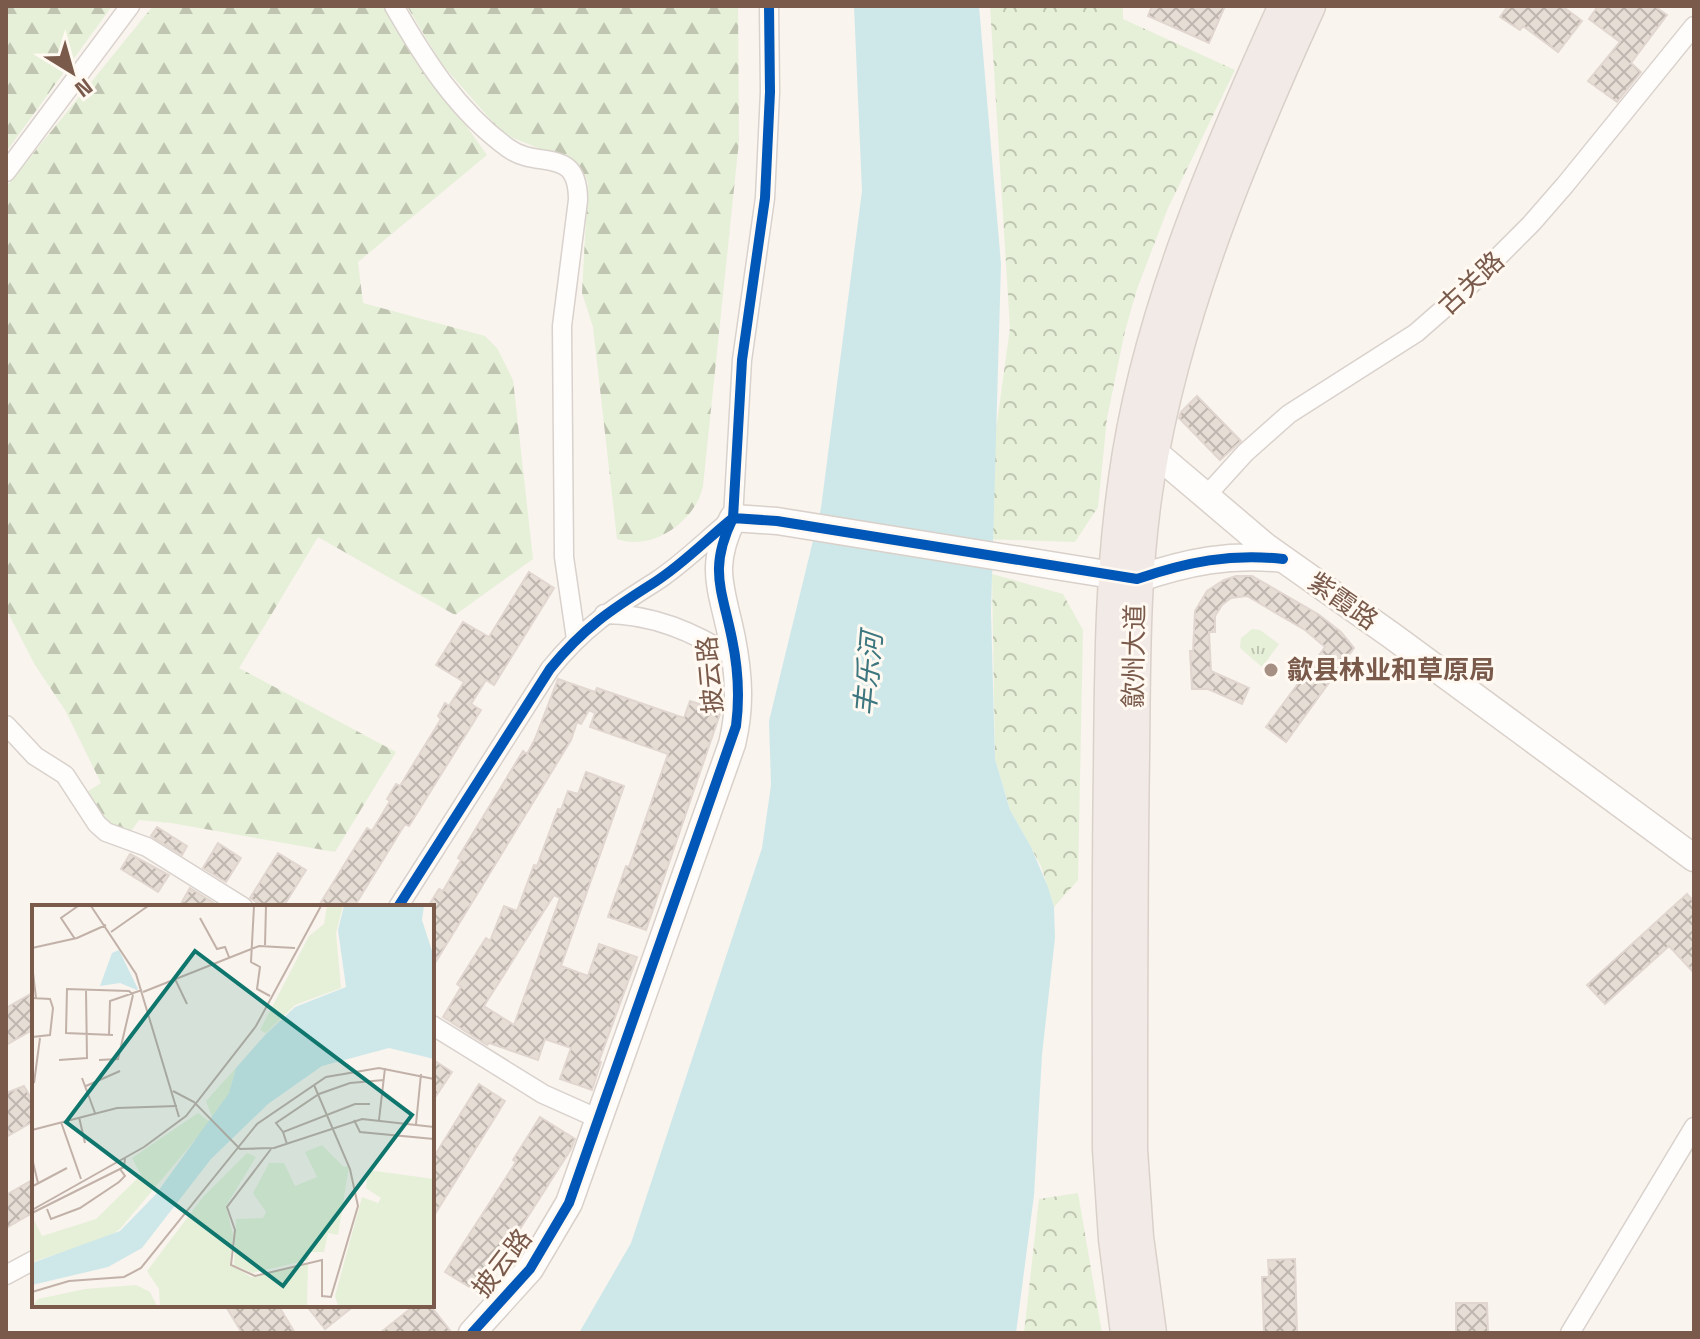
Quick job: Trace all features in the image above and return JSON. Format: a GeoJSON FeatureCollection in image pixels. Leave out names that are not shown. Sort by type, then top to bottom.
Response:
{"type":"FeatureCollection","features":[{"type":"Feature","properties":{"kind":"highway","name":"歙州大道"},"geometry":{"type":"LineString","coordinates":[[1150,1333],[1137,1237],[1131,1149],[1134,606],[1126,577],[1125,478],[1161,324],[1214,168],[1285,6]]}},
{"type":"Feature","properties":{"kind":"highway","name":"歙州大道"},"geometry":{"type":"LineString","coordinates":[[1127,1333],[1115,1239],[1109,1149],[1112,605],[1126,577],[1183,330],[1216,227],[1309,6]]}},
{"type":"Feature","properties":{"kind":"street"},"geometry":{"type":"LineString","coordinates":[[6,172],[130,6]]}},
{"type":"Feature","properties":{"kind":"street"},"geometry":{"type":"LineString","coordinates":[[394,6],[452,97],[471,117],[513,151],[559,161],[567,166],[576,181],[578,200],[562,326],[564,557],[576,639]]}},
{"type":"Feature","properties":{"kind":"street","name":"披云路"},"geometry":{"type":"LineString","coordinates":[[472,1333],[515,1287],[549,1239],[569,1203],[732,744],[738,708],[735,658],[718,575],[720,549],[733,518],[742,360],[765,198],[770,92],[769,6]]}},
{"type":"Feature","properties":{"kind":"street","name":"古关路"},"geometry":{"type":"LineString","coordinates":[[1206,496],[1245,453],[1289,414],[1416,333],[1475,281],[1557,194],[1694,26]]}},
{"type":"Feature","properties":{"kind":"street","name":"紫霞路"},"geometry":{"type":"LineString","coordinates":[[1153,451],[1283,559],[1694,858]]}},
{"type":"Feature","properties":{"kind":"street"},"geometry":{"type":"LineString","coordinates":[[399,905],[550,669],[576,639],[604,614],[657,581],[733,518],[777,521],[1126,577],[1217,558],[1250,556],[1283,559]]}},
{"type":"Feature","properties":{"kind":"street"},"geometry":{"type":"LineString","coordinates":[[604,614],[630,614],[659,621],[693,633],[735,658]]}},
{"type":"Feature","properties":{"kind":"street"},"geometry":{"type":"LineString","coordinates":[[6,725],[35,756],[65,775],[97,824],[106,832],[147,847],[240,905]]}},
{"type":"Feature","properties":{"kind":"street"},"geometry":{"type":"LineString","coordinates":[[434,1026],[543,1094],[599,1119]]}},
{"type":"Feature","properties":{"kind":"street"},"geometry":{"type":"LineString","coordinates":[[1570,1333],[1694,1127]]}},
{"type":"Feature","properties":{"kind":"street"},"geometry":{"type":"LineString","coordinates":[[6,1275],[32,1261]]}},
{"type":"Feature","properties":{"kind":"green space"},"geometry":{"type":"Polygon","coordinates":[[[6,6],[112,6],[6,152],[6,6]]]}},
{"type":"Feature","properties":{"kind":"green space"},"geometry":{"type":"Polygon","coordinates":[[[153,6],[389,6],[417,57],[487,155],[358,262],[363,303],[485,336],[497,348],[513,380],[533,559],[455,615],[318,537],[239,668],[396,752],[335,852],[139,820],[120,846],[85,793],[101,783],[65,710],[35,665],[6,609],[6,187],[153,6]]]}},
{"type":"Feature","properties":{"kind":"green space"},"geometry":{"type":"Polygon","coordinates":[[[407,6],[738,6],[739,141],[703,486],[692,511],[682,522],[658,537],[630,542],[617,539],[593,327],[582,293],[588,183],[585,175],[573,162],[503,134],[441,63],[407,6]]]}},
{"type":"Feature","properties":{"kind":"green space"},"geometry":{"type":"Polygon","coordinates":[[[990,6],[1123,6],[1123,19],[1235,70],[1168,208],[1137,289],[1107,418],[1098,507],[1075,542],[981,539],[1010,328],[990,6]]]}},
{"type":"Feature","properties":{"kind":"green space"},"geometry":{"type":"Polygon","coordinates":[[[992,574],[1063,594],[1083,630],[1078,880],[1054,907],[1041,866],[1010,810],[995,759],[992,574]]]}},
{"type":"Feature","properties":{"kind":"green space"},"geometry":{"type":"Polygon","coordinates":[[[1252,629],[1260,630],[1279,644],[1262,667],[1240,648],[1241,638],[1252,629]]]}},
{"type":"Feature","properties":{"kind":"green space"},"geometry":{"type":"Polygon","coordinates":[[[1078,1193],[1102,1333],[1024,1333],[1039,1199],[1078,1193]]]}},
{"type":"Feature","properties":{"kind":"water","name":"丰乐河"},"geometry":{"type":"Polygon","coordinates":[[[854,6],[979,6],[1001,264],[991,612],[995,759],[1010,810],[1031,847],[1048,887],[1054,907],[1055,938],[1042,1055],[1034,1195],[1016,1333],[579,1333],[631,1243],[762,848],[771,785],[769,721],[821,508],[862,191],[854,6]]]}},
{"type":"Feature","properties":{"kind":"building"},"geometry":{"type":"Polygon","coordinates":[[[1152,6],[1225,6],[1209,43],[1148,16],[1152,6]]]}},
{"type":"Feature","properties":{"kind":"building"},"geometry":{"type":"Polygon","coordinates":[[[1508,6],[1562,6],[1582,21],[1558,52],[1523,26],[1520,30],[1500,17],[1508,6]]]}},
{"type":"Feature","properties":{"kind":"building"},"geometry":{"type":"Polygon","coordinates":[[[1598,6],[1654,6],[1667,15],[1631,63],[1641,72],[1617,102],[1588,81],[1620,42],[1589,19],[1598,6]]]}},
{"type":"Feature","properties":{"kind":"building"},"geometry":{"type":"Polygon","coordinates":[[[1197,396],[1241,441],[1220,460],[1179,418],[1197,396]]]}},
{"type":"Feature","properties":{"kind":"building"},"geometry":{"type":"Polygon","coordinates":[[[529,572],[554,588],[494,685],[486,680],[471,704],[481,710],[355,905],[319,905],[367,828],[372,831],[396,784],[400,786],[441,719],[438,716],[445,703],[449,706],[464,682],[436,665],[463,622],[489,637],[529,572]]]}},
{"type":"Feature","properties":{"kind":"building"},"geometry":{"type":"Polygon","coordinates":[[[1236,576],[1252,576],[1318,614],[1341,632],[1354,648],[1286,742],[1266,727],[1325,647],[1305,630],[1247,596],[1231,598],[1222,605],[1215,616],[1215,632],[1209,632],[1211,671],[1249,688],[1242,704],[1208,689],[1192,689],[1190,651],[1193,651],[1195,611],[1207,591],[1236,576]]]}},
{"type":"Feature","properties":{"kind":"building"},"geometry":{"type":"Polygon","coordinates":[[[558,679],[595,692],[597,688],[684,718],[690,701],[721,711],[646,930],[608,917],[626,866],[629,867],[668,754],[590,727],[595,713],[589,710],[581,724],[577,722],[571,740],[434,965],[434,905],[429,905],[439,889],[443,891],[461,860],[458,858],[523,751],[527,754],[558,679]]]}},
{"type":"Feature","properties":{"kind":"building"},"geometry":{"type":"Polygon","coordinates":[[[586,772],[624,786],[561,966],[588,976],[599,944],[637,957],[599,1061],[592,1090],[560,1079],[571,1048],[545,1039],[538,1060],[489,1043],[487,1045],[443,1017],[461,987],[457,984],[486,938],[490,941],[504,906],[517,911],[568,791],[578,794],[586,772]],[[554,895],[484,1006],[514,1025],[560,898],[554,895]]]}},
{"type":"Feature","properties":{"kind":"building"},"geometry":{"type":"Polygon","coordinates":[[[157,827],[187,846],[182,855],[151,836],[157,827]]]}},
{"type":"Feature","properties":{"kind":"building"},"geometry":{"type":"Polygon","coordinates":[[[218,843],[241,858],[226,882],[203,868],[218,843]]]}},
{"type":"Feature","properties":{"kind":"building"},"geometry":{"type":"Polygon","coordinates":[[[278,853],[306,870],[284,905],[261,905],[250,898],[278,853]]]}},
{"type":"Feature","properties":{"kind":"building"},"geometry":{"type":"Polygon","coordinates":[[[130,854],[169,875],[158,892],[121,869],[130,854]]]}},
{"type":"Feature","properties":{"kind":"building"},"geometry":{"type":"Polygon","coordinates":[[[190,888],[217,905],[180,905],[190,888]]]}},
{"type":"Feature","properties":{"kind":"building"},"geometry":{"type":"Polygon","coordinates":[[[1687,894],[1694,902],[1694,973],[1669,946],[1605,1004],[1587,985],[1687,894]]]}},
{"type":"Feature","properties":{"kind":"building"},"geometry":{"type":"Polygon","coordinates":[[[32,993],[32,1030],[6,1045],[6,1008],[32,993]]]}},
{"type":"Feature","properties":{"kind":"building"},"geometry":{"type":"Polygon","coordinates":[[[434,1060],[452,1072],[434,1099],[434,1060]]]}},
{"type":"Feature","properties":{"kind":"building"},"geometry":{"type":"Polygon","coordinates":[[[479,1084],[505,1101],[434,1216],[434,1157],[479,1084]]]}},
{"type":"Feature","properties":{"kind":"building"},"geometry":{"type":"Polygon","coordinates":[[[24,1086],[32,1100],[32,1122],[6,1137],[6,1093],[24,1086]]]}},
{"type":"Feature","properties":{"kind":"building"},"geometry":{"type":"Polygon","coordinates":[[[540,1117],[575,1139],[479,1293],[445,1272],[516,1162],[513,1160],[540,1117]]]}},
{"type":"Feature","properties":{"kind":"building"},"geometry":{"type":"Polygon","coordinates":[[[32,1180],[32,1213],[6,1228],[6,1195],[32,1180]]]}},
{"type":"Feature","properties":{"kind":"building"},"geometry":{"type":"Polygon","coordinates":[[[1295,1259],[1297,1333],[1264,1333],[1262,1277],[1269,1277],[1268,1260],[1295,1259]]]}},
{"type":"Feature","properties":{"kind":"building"},"geometry":{"type":"Polygon","coordinates":[[[1456,1303],[1487,1303],[1488,1332],[1456,1333],[1456,1303]]]}},
{"type":"Feature","properties":{"kind":"building"},"geometry":{"type":"Polygon","coordinates":[[[226,1307],[279,1307],[295,1333],[242,1333],[226,1307]]]}},
{"type":"Feature","properties":{"kind":"building"},"geometry":{"type":"Polygon","coordinates":[[[308,1307],[352,1307],[325,1329],[308,1307]]]}},
{"type":"Feature","properties":{"kind":"building"},"geometry":{"type":"Polygon","coordinates":[[[412,1307],[432,1307],[452,1333],[380,1333],[412,1307]]]}},
{"type":"Feature","properties":{"kind":"cycle path"},"geometry":{"type":"LineString","coordinates":[[472,1333],[530,1269],[569,1203],[736,726],[737,671],[721,592],[719,566],[725,536],[733,518],[742,360],[765,198],[770,92],[769,6]]}},
{"type":"Feature","properties":{"kind":"cycle path"},"geometry":{"type":"LineString","coordinates":[[399,905],[550,669],[562,655],[599,620],[675,567],[733,518],[777,521],[1137,579],[1209,560],[1245,557],[1283,559]]}},
{"type":"Feature","properties":{"kind":"place","name":"歙县林业和草原局"},"geometry":{"type":"Point","coordinates":[1271,670]}}]}
